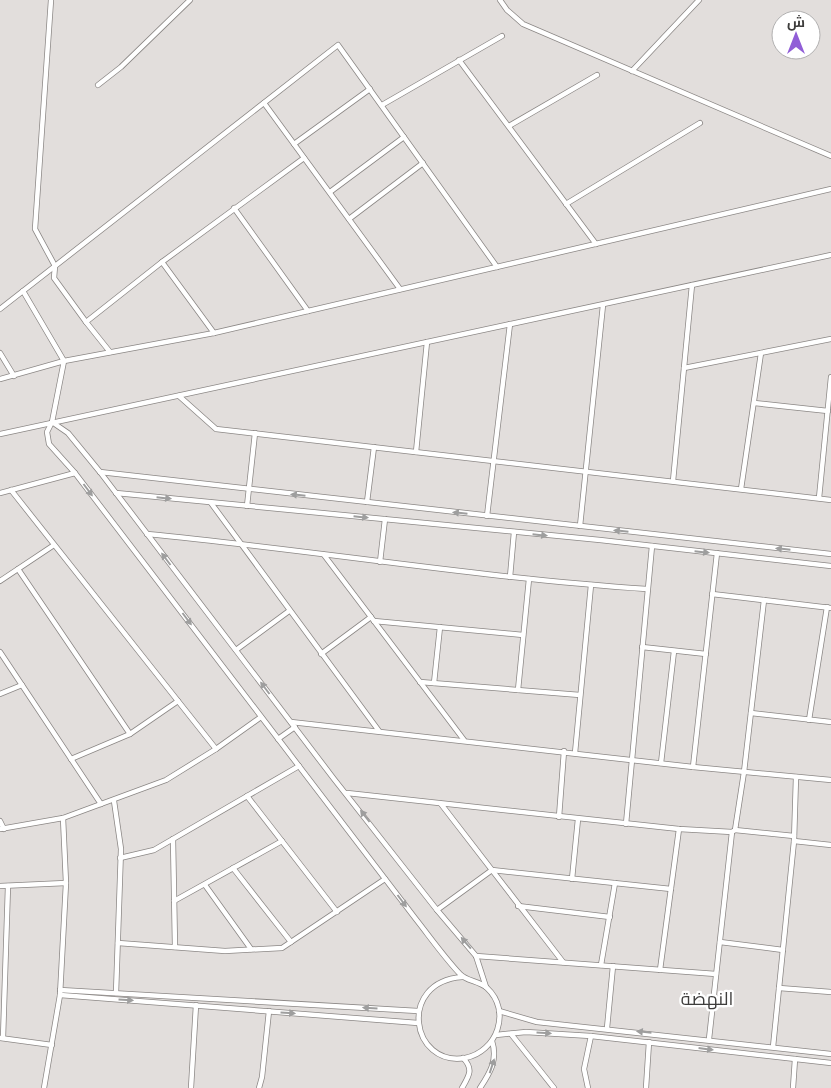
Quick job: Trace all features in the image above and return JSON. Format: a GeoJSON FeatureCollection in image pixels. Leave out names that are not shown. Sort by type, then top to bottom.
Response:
{"type":"FeatureCollection","features":[{"type":"Feature","properties":{"kind":"street"},"geometry":{"type":"LineString","coordinates":[[51,0],[35,229],[55,266],[54,278],[110,352]]}},
{"type":"Feature","properties":{"kind":"street"},"geometry":{"type":"LineString","coordinates":[[98,85],[128,61],[190,0]]}},
{"type":"Feature","properties":{"kind":"street"},"geometry":{"type":"LineString","coordinates":[[500,0],[507,10],[523,24],[831,156]]}},
{"type":"Feature","properties":{"kind":"street"},"geometry":{"type":"LineString","coordinates":[[632,71],[699,0]]}},
{"type":"Feature","properties":{"kind":"street"},"geometry":{"type":"LineString","coordinates":[[382,106],[502,36]]}},
{"type":"Feature","properties":{"kind":"street"},"geometry":{"type":"LineString","coordinates":[[0,309],[338,45],[497,267]]}},
{"type":"Feature","properties":{"kind":"street"},"geometry":{"type":"LineString","coordinates":[[459,60],[596,244]]}},
{"type":"Feature","properties":{"kind":"street"},"geometry":{"type":"LineString","coordinates":[[509,126],[597,75]]}},
{"type":"Feature","properties":{"kind":"street"},"geometry":{"type":"LineString","coordinates":[[294,144],[370,89]]}},
{"type":"Feature","properties":{"kind":"street"},"geometry":{"type":"LineString","coordinates":[[264,103],[400,289]]}},
{"type":"Feature","properties":{"kind":"street"},"geometry":{"type":"LineString","coordinates":[[566,204],[700,123]]}},
{"type":"Feature","properties":{"kind":"street"},"geometry":{"type":"LineString","coordinates":[[330,192],[404,137]]}},
{"type":"Feature","properties":{"kind":"street"},"geometry":{"type":"LineString","coordinates":[[86,322],[162,262],[304,158]]}},
{"type":"Feature","properties":{"kind":"street"},"geometry":{"type":"LineString","coordinates":[[349,219],[423,163]]}},
{"type":"Feature","properties":{"kind":"street"},"geometry":{"type":"LineString","coordinates":[[0,379],[64,361],[214,333],[831,189]]}},
{"type":"Feature","properties":{"kind":"street"},"geometry":{"type":"LineString","coordinates":[[234,208],[308,311]]}},
{"type":"Feature","properties":{"kind":"street"},"geometry":{"type":"LineString","coordinates":[[0,434],[831,255]]}},
{"type":"Feature","properties":{"kind":"street"},"geometry":{"type":"LineString","coordinates":[[162,262],[214,333]]}},
{"type":"Feature","properties":{"kind":"street"},"geometry":{"type":"LineString","coordinates":[[673,481],[692,285]]}},
{"type":"Feature","properties":{"kind":"street"},"geometry":{"type":"LineString","coordinates":[[23,291],[64,361],[52,422],[47,432],[49,444],[75,473],[298,766],[462,977]]}},
{"type":"Feature","properties":{"kind":"street"},"geometry":{"type":"LineString","coordinates":[[580,526],[603,304]]}},
{"type":"Feature","properties":{"kind":"street"},"geometry":{"type":"LineString","coordinates":[[487,516],[510,324]]}},
{"type":"Feature","properties":{"kind":"street"},"geometry":{"type":"LineString","coordinates":[[684,368],[831,339]]}},
{"type":"Feature","properties":{"kind":"street"},"geometry":{"type":"LineString","coordinates":[[416,452],[427,342]]}},
{"type":"Feature","properties":{"kind":"street"},"geometry":{"type":"LineString","coordinates":[[0,353],[14,376]]}},
{"type":"Feature","properties":{"kind":"street"},"geometry":{"type":"LineString","coordinates":[[741,489],[761,353]]}},
{"type":"Feature","properties":{"kind":"street"},"geometry":{"type":"LineString","coordinates":[[819,498],[831,377]]}},
{"type":"Feature","properties":{"kind":"street"},"geometry":{"type":"LineString","coordinates":[[179,396],[216,429],[831,500]]}},
{"type":"Feature","properties":{"kind":"street"},"geometry":{"type":"LineString","coordinates":[[754,403],[828,411]]}},
{"type":"Feature","properties":{"kind":"street"},"geometry":{"type":"LineString","coordinates":[[52,422],[68,433],[100,472],[290,722],[348,793],[437,910],[476,956],[486,987]]}},
{"type":"Feature","properties":{"kind":"street"},"geometry":{"type":"LineString","coordinates":[[247,506],[254,433]]}},
{"type":"Feature","properties":{"kind":"street"},"geometry":{"type":"LineString","coordinates":[[367,502],[374,447]]}},
{"type":"Feature","properties":{"kind":"street"},"geometry":{"type":"LineString","coordinates":[[100,472],[831,554]]}},
{"type":"Feature","properties":{"kind":"street"},"geometry":{"type":"LineString","coordinates":[[0,493],[75,473]]}},
{"type":"Feature","properties":{"kind":"street"},"geometry":{"type":"LineString","coordinates":[[11,490],[216,749]]}},
{"type":"Feature","properties":{"kind":"street"},"geometry":{"type":"LineString","coordinates":[[116,493],[652,546],[831,566]]}},
{"type":"Feature","properties":{"kind":"street"},"geometry":{"type":"LineString","coordinates":[[211,502],[238,543],[379,731]]}},
{"type":"Feature","properties":{"kind":"street"},"geometry":{"type":"LineString","coordinates":[[380,562],[384,519]]}},
{"type":"Feature","properties":{"kind":"street"},"geometry":{"type":"LineString","coordinates":[[510,577],[514,532]]}},
{"type":"Feature","properties":{"kind":"street"},"geometry":{"type":"LineString","coordinates":[[147,534],[238,543],[510,577],[647,589]]}},
{"type":"Feature","properties":{"kind":"street"},"geometry":{"type":"LineString","coordinates":[[0,581],[54,545]]}},
{"type":"Feature","properties":{"kind":"street"},"geometry":{"type":"LineString","coordinates":[[626,824],[652,546]]}},
{"type":"Feature","properties":{"kind":"street"},"geometry":{"type":"LineString","coordinates":[[693,767],[716,554]]}},
{"type":"Feature","properties":{"kind":"street"},"geometry":{"type":"LineString","coordinates":[[324,555],[464,740]]}},
{"type":"Feature","properties":{"kind":"street"},"geometry":{"type":"LineString","coordinates":[[18,569],[130,734]]}},
{"type":"Feature","properties":{"kind":"street"},"geometry":{"type":"LineString","coordinates":[[518,690],[522,634],[529,579]]}},
{"type":"Feature","properties":{"kind":"street"},"geometry":{"type":"LineString","coordinates":[[575,753],[591,585]]}},
{"type":"Feature","properties":{"kind":"street"},"geometry":{"type":"LineString","coordinates":[[712,594],[829,607],[809,720]]}},
{"type":"Feature","properties":{"kind":"street"},"geometry":{"type":"LineString","coordinates":[[709,1040],[733,831],[744,772],[764,600]]}},
{"type":"Feature","properties":{"kind":"street"},"geometry":{"type":"LineString","coordinates":[[236,650],[289,611]]}},
{"type":"Feature","properties":{"kind":"street"},"geometry":{"type":"LineString","coordinates":[[321,654],[372,619],[522,634]]}},
{"type":"Feature","properties":{"kind":"street"},"geometry":{"type":"LineString","coordinates":[[434,683],[440,627]]}},
{"type":"Feature","properties":{"kind":"street"},"geometry":{"type":"LineString","coordinates":[[642,647],[706,654]]}},
{"type":"Feature","properties":{"kind":"street"},"geometry":{"type":"LineString","coordinates":[[661,763],[674,651]]}},
{"type":"Feature","properties":{"kind":"street"},"geometry":{"type":"LineString","coordinates":[[0,652],[101,804]]}},
{"type":"Feature","properties":{"kind":"street"},"geometry":{"type":"LineString","coordinates":[[420,682],[580,695]]}},
{"type":"Feature","properties":{"kind":"street"},"geometry":{"type":"LineString","coordinates":[[0,694],[22,685]]}},
{"type":"Feature","properties":{"kind":"street"},"geometry":{"type":"LineString","coordinates":[[71,759],[130,734],[178,701]]}},
{"type":"Feature","properties":{"kind":"street"},"geometry":{"type":"LineString","coordinates":[[751,713],[831,722]]}},
{"type":"Feature","properties":{"kind":"street"},"geometry":{"type":"LineString","coordinates":[[0,821],[2,829],[63,818],[114,801],[166,780],[216,749],[261,717]]}},
{"type":"Feature","properties":{"kind":"street"},"geometry":{"type":"LineString","coordinates":[[290,722],[796,777],[831,780],[831,774]]}},
{"type":"Feature","properties":{"kind":"street"},"geometry":{"type":"LineString","coordinates":[[278,739],[295,727]]}},
{"type":"Feature","properties":{"kind":"street"},"geometry":{"type":"LineString","coordinates":[[560,817],[564,751]]}},
{"type":"Feature","properties":{"kind":"street"},"geometry":{"type":"LineString","coordinates":[[120,858],[154,850],[298,766]]}},
{"type":"Feature","properties":{"kind":"street"},"geometry":{"type":"LineString","coordinates":[[773,1047],[794,838],[796,777]]}},
{"type":"Feature","properties":{"kind":"street"},"geometry":{"type":"LineString","coordinates":[[348,793],[626,824],[679,829],[733,831],[794,838],[831,845]]}},
{"type":"Feature","properties":{"kind":"street"},"geometry":{"type":"LineString","coordinates":[[247,796],[337,912]]}},
{"type":"Feature","properties":{"kind":"street"},"geometry":{"type":"LineString","coordinates":[[114,801],[120,858],[116,993]]}},
{"type":"Feature","properties":{"kind":"street"},"geometry":{"type":"LineString","coordinates":[[441,804],[563,962]]}},
{"type":"Feature","properties":{"kind":"street"},"geometry":{"type":"LineString","coordinates":[[44,1088],[60,992],[66,883],[63,818]]}},
{"type":"Feature","properties":{"kind":"street"},"geometry":{"type":"LineString","coordinates":[[572,879],[578,819]]}},
{"type":"Feature","properties":{"kind":"street"},"geometry":{"type":"LineString","coordinates":[[660,970],[679,829]]}},
{"type":"Feature","properties":{"kind":"street"},"geometry":{"type":"LineString","coordinates":[[173,839],[175,947]]}},
{"type":"Feature","properties":{"kind":"street"},"geometry":{"type":"LineString","coordinates":[[174,901],[282,841]]}},
{"type":"Feature","properties":{"kind":"street"},"geometry":{"type":"LineString","coordinates":[[233,868],[291,942]]}},
{"type":"Feature","properties":{"kind":"street"},"geometry":{"type":"LineString","coordinates":[[437,910],[492,870],[671,889]]}},
{"type":"Feature","properties":{"kind":"street"},"geometry":{"type":"LineString","coordinates":[[118,943],[225,951],[282,948],[385,879]]}},
{"type":"Feature","properties":{"kind":"street"},"geometry":{"type":"LineString","coordinates":[[0,886],[66,883]]}},
{"type":"Feature","properties":{"kind":"street"},"geometry":{"type":"LineString","coordinates":[[601,965],[615,883]]}},
{"type":"Feature","properties":{"kind":"street"},"geometry":{"type":"LineString","coordinates":[[205,885],[251,949]]}},
{"type":"Feature","properties":{"kind":"street"},"geometry":{"type":"LineString","coordinates":[[8,886],[2,1038],[52,1045]]}},
{"type":"Feature","properties":{"kind":"street"},"geometry":{"type":"LineString","coordinates":[[518,906],[610,917]]}},
{"type":"Feature","properties":{"kind":"street"},"geometry":{"type":"LineString","coordinates":[[720,942],[783,950]]}},
{"type":"Feature","properties":{"kind":"street"},"geometry":{"type":"LineString","coordinates":[[476,956],[716,974]]}},
{"type":"Feature","properties":{"kind":"street"},"geometry":{"type":"LineString","coordinates":[[607,1028],[613,966]]}},
{"type":"Feature","properties":{"kind":"street"},"geometry":{"type":"LineString","coordinates":[[462,977],[479,982],[486,987],[495,999],[499,1011],[499,1024],[492,1041],[474,1056],[463,1058],[452,1058],[433,1049],[426,1042],[418,1023],[418,1011],[429,990],[444,980],[462,977]]}},
{"type":"Feature","properties":{"kind":"street"},"geometry":{"type":"LineString","coordinates":[[779,988],[831,992]]}},
{"type":"Feature","properties":{"kind":"street"},"geometry":{"type":"LineString","coordinates":[[60,992],[116,993],[418,1011]]}},
{"type":"Feature","properties":{"kind":"street"},"geometry":{"type":"LineString","coordinates":[[60,992],[196,1006],[418,1023]]}},
{"type":"Feature","properties":{"kind":"street"},"geometry":{"type":"LineString","coordinates":[[191,1088],[196,998]]}},
{"type":"Feature","properties":{"kind":"street"},"geometry":{"type":"LineString","coordinates":[[259,1088],[269,1011]]}},
{"type":"Feature","properties":{"kind":"street"},"geometry":{"type":"LineString","coordinates":[[499,1011],[537,1022],[607,1028],[831,1054]]}},
{"type":"Feature","properties":{"kind":"street"},"geometry":{"type":"LineString","coordinates":[[496,1035],[526,1032],[591,1036],[831,1063]]}},
{"type":"Feature","properties":{"kind":"street"},"geometry":{"type":"LineString","coordinates":[[511,1034],[554,1088]]}},
{"type":"Feature","properties":{"kind":"street"},"geometry":{"type":"LineString","coordinates":[[588,1088],[584,1069],[591,1036]]}},
{"type":"Feature","properties":{"kind":"street"},"geometry":{"type":"LineString","coordinates":[[480,1088],[491,1070],[495,1055],[492,1041]]}},
{"type":"Feature","properties":{"kind":"street"},"geometry":{"type":"LineString","coordinates":[[646,1088],[649,1042]]}},
{"type":"Feature","properties":{"kind":"street"},"geometry":{"type":"LineString","coordinates":[[462,1088],[470,1072],[469,1064],[463,1058]]}},
{"type":"Feature","properties":{"kind":"street"},"geometry":{"type":"LineString","coordinates":[[793,1088],[795,1059]]}},
{"type":"Feature","properties":{"kind":"district","name":"النهضة"},"geometry":{"type":"Point","coordinates":[707,998]}}]}
